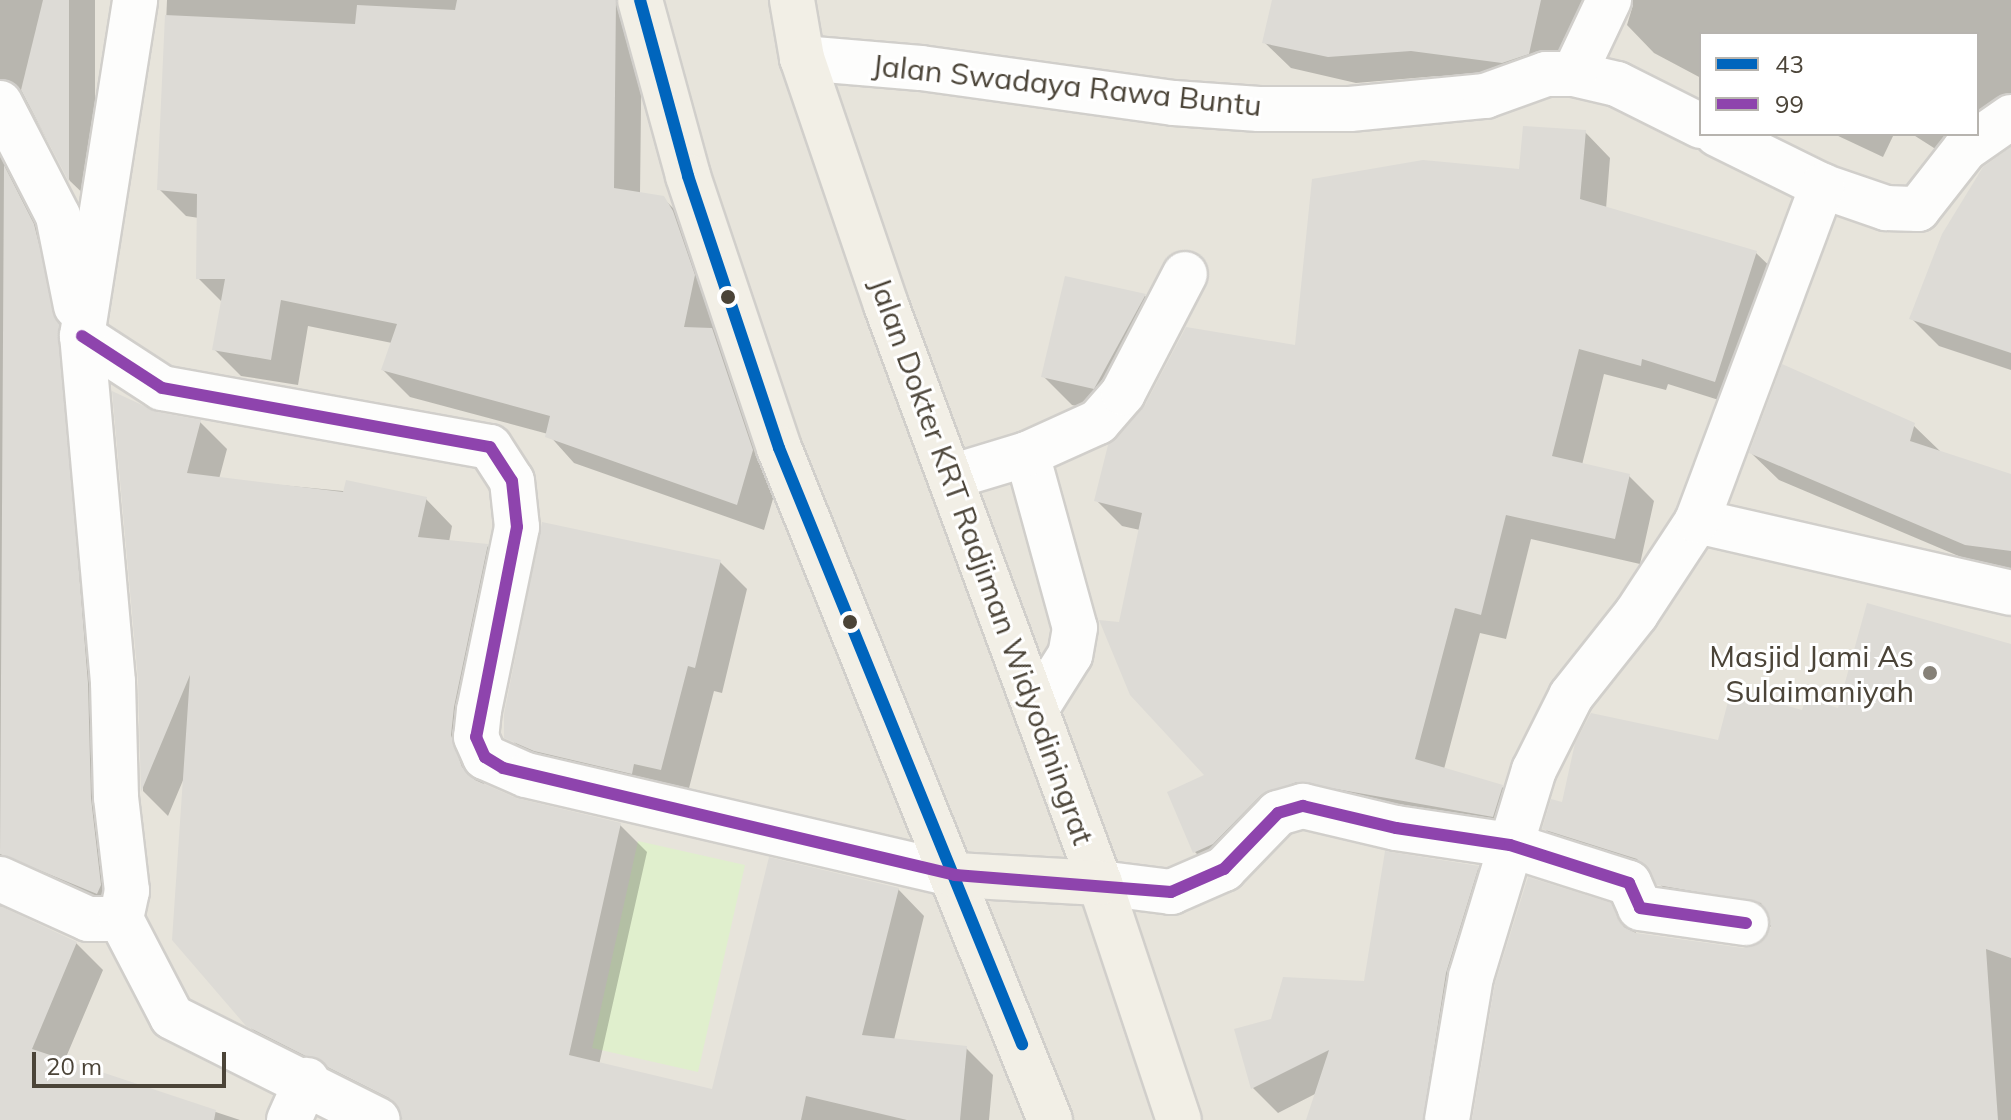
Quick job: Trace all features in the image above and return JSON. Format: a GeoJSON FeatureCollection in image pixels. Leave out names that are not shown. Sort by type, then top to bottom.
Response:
{"type":"FeatureCollection","features":[{"type":"Feature","properties":{"kind":"main road"},"geometry":{"type":"LineString","coordinates":[[640,0],[688,176],[779,448],[866,671],[955,875],[1050,1120]]}},
{"type":"Feature","properties":{"kind":"main road","name":"Jalan Dokter KRT Radjiman Widyodiningrat"},"geometry":{"type":"LineString","coordinates":[[792,0],[802,58],[1100,883],[1179,1120]]}},
{"type":"Feature","properties":{"kind":"main road"},"geometry":{"type":"LineString","coordinates":[[955,875],[1100,883]]}},
{"type":"Feature","properties":{"kind":"street"},"geometry":{"type":"LineString","coordinates":[[82,336],[135,0]]}},
{"type":"Feature","properties":{"kind":"street"},"geometry":{"type":"LineString","coordinates":[[1574,74],[1609,0]]}},
{"type":"Feature","properties":{"kind":"street","name":"Jalan Swadaya Rawa Buntu"},"geometry":{"type":"LineString","coordinates":[[802,58],[921,68],[1174,103],[1259,109],[1350,109],[1485,96],[1546,74],[1574,74],[1617,84],[1699,125]]}},
{"type":"Feature","properties":{"kind":"street"},"geometry":{"type":"LineString","coordinates":[[0,103],[58,216],[82,336],[113,682],[116,797],[127,891],[121,919],[172,1017],[307,1080],[378,1120]]}},
{"type":"Feature","properties":{"kind":"street"},"geometry":{"type":"LineString","coordinates":[[1721,136],[1822,186],[1886,208],[1918,209],[1965,149],[2011,117]]}},
{"type":"Feature","properties":{"kind":"street"},"geometry":{"type":"LineString","coordinates":[[1447,1120],[1471,977],[1534,770],[1571,696],[1636,614],[1697,521],[1822,186]]}},
{"type":"Feature","properties":{"kind":"street"},"geometry":{"type":"LineString","coordinates":[[951,477],[1027,454],[1098,422],[1123,393],[1185,274]]}},
{"type":"Feature","properties":{"kind":"street"},"geometry":{"type":"LineString","coordinates":[[82,336],[162,388],[490,447],[512,481],[517,527],[479,710],[476,737],[485,757],[526,775],[955,875]]}},
{"type":"Feature","properties":{"kind":"street"},"geometry":{"type":"LineString","coordinates":[[1027,454],[1075,628],[1070,655],[1036,709]]}},
{"type":"Feature","properties":{"kind":"street"},"geometry":{"type":"LineString","coordinates":[[1697,521],[2011,593]]}},
{"type":"Feature","properties":{"kind":"street"},"geometry":{"type":"LineString","coordinates":[[1100,883],[1171,892],[1224,869],[1278,813],[1303,806],[1396,828],[1510,845],[1629,883],[1640,908],[1746,923]]}},
{"type":"Feature","properties":{"kind":"street"},"geometry":{"type":"LineString","coordinates":[[0,879],[88,919],[121,919]]}},
{"type":"Feature","properties":{"kind":"street"},"geometry":{"type":"LineString","coordinates":[[289,1120],[307,1080]]}},
{"type":"Feature","properties":{"kind":"shaded area"},"geometry":{"type":"Polygon","coordinates":[[[0,0],[2011,0],[2011,1120],[0,1120],[0,0]]]}},
{"type":"Feature","properties":{"kind":"green space"},"geometry":{"type":"Polygon","coordinates":[[[638,841],[745,865],[698,1072],[592,1048],[638,841]]]}},
{"type":"Feature","properties":{"kind":"building"},"geometry":{"type":"Polygon","coordinates":[[[43,0],[69,0],[69,182],[21,90],[43,0]]]}},
{"type":"Feature","properties":{"kind":"building"},"geometry":{"type":"Polygon","coordinates":[[[457,0],[616,0],[614,188],[664,196],[673,211],[695,275],[684,327],[712,328],[753,450],[737,505],[545,437],[550,416],[381,370],[397,324],[281,300],[271,360],[212,350],[225,279],[196,279],[197,194],[157,190],[165,15],[355,24],[357,5],[455,10],[457,0]]]}},
{"type":"Feature","properties":{"kind":"building"},"geometry":{"type":"Polygon","coordinates":[[[1272,0],[1541,0],[1529,54],[1502,63],[1411,51],[1328,57],[1262,43],[1272,0]]]}},
{"type":"Feature","properties":{"kind":"building"},"geometry":{"type":"Polygon","coordinates":[[[1523,126],[1586,130],[1580,199],[1757,251],[1715,382],[1642,359],[1641,366],[1579,349],[1552,456],[1630,474],[1615,539],[1506,515],[1481,615],[1455,608],[1415,759],[1503,785],[1493,817],[1297,782],[1261,795],[1213,844],[1193,853],[1167,792],[1204,775],[1130,695],[1099,620],[1119,622],[1142,513],[1094,501],[1108,445],[1145,405],[1186,327],[1295,345],[1312,179],[1423,160],[1519,169],[1523,126]]]}},
{"type":"Feature","properties":{"kind":"building"},"geometry":{"type":"Polygon","coordinates":[[[2011,147],[2011,353],[1909,319],[1942,234],[1983,167],[2011,147]]]}},
{"type":"Feature","properties":{"kind":"building"},"geometry":{"type":"Polygon","coordinates":[[[4,165],[34,224],[59,324],[88,683],[91,798],[101,885],[97,894],[0,854],[4,165]]]}},
{"type":"Feature","properties":{"kind":"building"},"geometry":{"type":"Polygon","coordinates":[[[1065,276],[1146,294],[1094,389],[1041,377],[1065,276]]]}},
{"type":"Feature","properties":{"kind":"building"},"geometry":{"type":"Polygon","coordinates":[[[1782,364],[1915,423],[1910,441],[2011,474],[2011,551],[1965,545],[1749,453],[1782,364]]]}},
{"type":"Feature","properties":{"kind":"building"},"geometry":{"type":"Polygon","coordinates":[[[112,391],[157,412],[201,420],[187,473],[343,492],[346,480],[427,497],[418,537],[488,544],[454,707],[451,735],[462,767],[475,780],[516,798],[621,823],[569,1055],[712,1089],[769,857],[899,888],[862,1035],[967,1046],[960,1120],[907,1120],[806,1096],[801,1120],[403,1120],[389,1098],[246,1026],[172,940],[190,675],[141,792],[138,680],[112,391]]]}},
{"type":"Feature","properties":{"kind":"building"},"geometry":{"type":"Polygon","coordinates":[[[542,522],[721,560],[695,668],[688,666],[661,770],[634,764],[632,774],[534,751],[504,738],[504,714],[542,522]]]}},
{"type":"Feature","properties":{"kind":"building"},"geometry":{"type":"Polygon","coordinates":[[[1867,603],[2011,644],[2011,958],[1986,949],[1998,1120],[1472,1120],[1495,983],[1528,877],[1611,903],[1624,927],[1636,933],[1743,948],[1765,939],[1771,927],[1761,903],[1657,885],[1637,859],[1542,829],[1551,799],[1562,802],[1575,743],[1591,713],[1718,740],[1731,690],[1802,710],[1806,698],[1838,708],[1867,603]]]}},
{"type":"Feature","properties":{"kind":"building"},"geometry":{"type":"Polygon","coordinates":[[[1385,851],[1479,866],[1446,973],[1423,1120],[1306,1120],[1329,1050],[1251,1089],[1234,1029],[1271,1019],[1283,977],[1364,981],[1385,851]]]}},
{"type":"Feature","properties":{"kind":"building"},"geometry":{"type":"Polygon","coordinates":[[[0,906],[77,942],[32,1049],[216,1110],[214,1120],[0,1120],[0,906]]]}},
{"type":"Feature","properties":{"kind":"transit line","name":"43"},"geometry":{"type":"LineString","coordinates":[[640,0],[688,176],[779,448],[1022,1044]]}},
{"type":"Feature","properties":{"kind":"transit line","name":"99"},"geometry":{"type":"LineString","coordinates":[[82,336],[162,388],[490,447],[512,481],[517,527],[476,737],[485,757],[503,768],[955,875],[1171,892],[1224,869],[1278,813],[1303,806],[1396,828],[1510,845],[1629,883],[1640,908],[1746,923]]}},
{"type":"Feature","properties":{"kind":"place","name":"Masjid Jami As Sulaimaniyah"},"geometry":{"type":"Point","coordinates":[1930,673]}}]}
